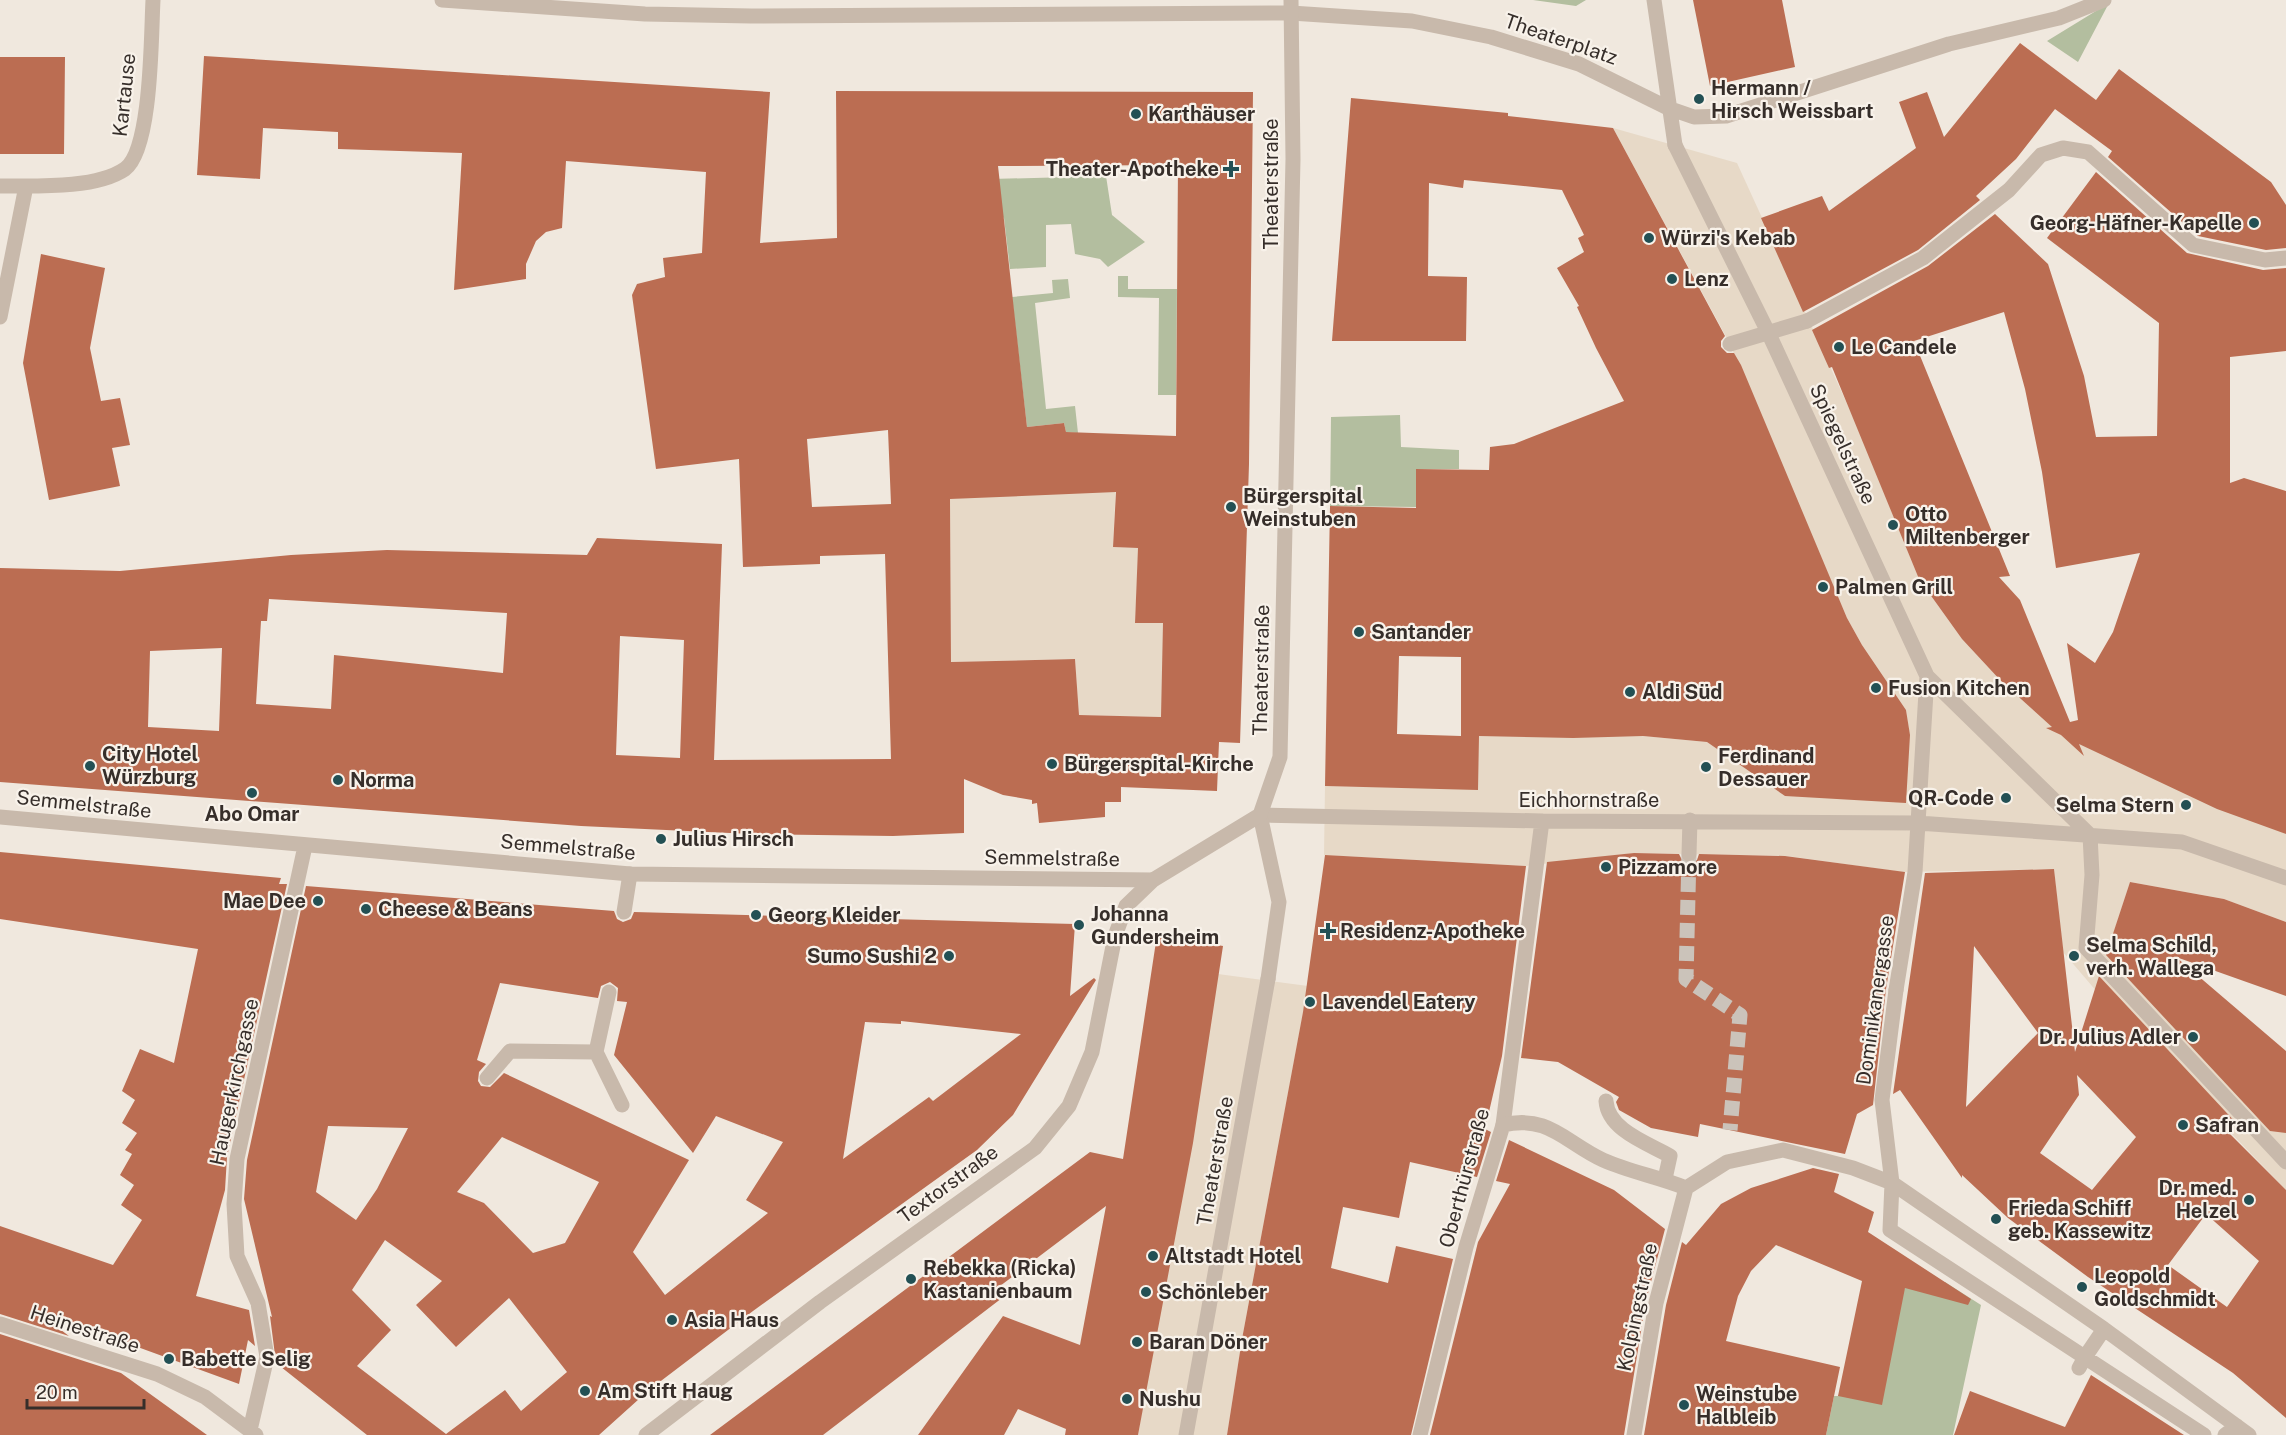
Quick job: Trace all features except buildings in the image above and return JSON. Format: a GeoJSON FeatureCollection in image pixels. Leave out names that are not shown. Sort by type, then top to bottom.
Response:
{"type":"FeatureCollection","features":[{"type":"Feature","properties":{"kind":"street","name":"Kartause"},"geometry":{"type":"LineString","coordinates":[[0,186],[101,181],[127,168],[141,146],[146,116],[153,0]]}},
{"type":"Feature","properties":{"kind":"street","name":"Theaterplatz"},"geometry":{"type":"LineString","coordinates":[[442,0],[645,14],[751,16],[1291,7],[1412,21],[1491,37],[1579,64],[1668,108],[1694,117],[1726,116],[1948,44],[2059,18],[2104,0]]}},
{"type":"Feature","properties":{"kind":"street"},"geometry":{"type":"LineString","coordinates":[[1654,0],[1668,108]]}},
{"type":"Feature","properties":{"kind":"street","name":"Theaterstraße"},"geometry":{"type":"LineString","coordinates":[[1186,1435],[1268,980],[1279,902],[1260,815],[1280,758],[1293,181],[1291,7]]}},
{"type":"Feature","properties":{"kind":"street","name":"Spiegelstraße"},"geometry":{"type":"LineString","coordinates":[[1668,108],[1675,145],[1768,332],[1926,676]]}},
{"type":"Feature","properties":{"kind":"street"},"geometry":{"type":"LineString","coordinates":[[1730,344],[1807,321],[1923,258],[2009,190],[2041,155],[2063,148],[2088,152],[2193,245],[2265,260],[2286,258]]}},
{"type":"Feature","properties":{"kind":"street"},"geometry":{"type":"LineString","coordinates":[[0,317],[26,186]]}},
{"type":"Feature","properties":{"kind":"street"},"geometry":{"type":"LineString","coordinates":[[1918,823],[1926,676]]}},
{"type":"Feature","properties":{"kind":"street"},"geometry":{"type":"LineString","coordinates":[[1926,676],[2090,835],[2092,875],[2086,948],[2286,1162]]}},
{"type":"Feature","properties":{"kind":"street"},"geometry":{"type":"LineString","coordinates":[[1154,880],[1260,815]]}},
{"type":"Feature","properties":{"kind":"street","name":"Eichhornstraße"},"geometry":{"type":"LineString","coordinates":[[1260,815],[1542,821],[1918,823],[2182,842],[2286,878]]}},
{"type":"Feature","properties":{"kind":"street","name":"Semmelstraße"},"geometry":{"type":"LineString","coordinates":[[0,817],[630,874],[1154,880]]}},
{"type":"Feature","properties":{"kind":"street"},"geometry":{"type":"LineString","coordinates":[[1689,854],[1690,820]]}},
{"type":"Feature","properties":{"kind":"street","name":"Oberthürstraße"},"geometry":{"type":"LineString","coordinates":[[1420,1435],[1466,1247],[1503,1125],[1542,821]]}},
{"type":"Feature","properties":{"kind":"street","name":"Dominikanergasse"},"geometry":{"type":"LineString","coordinates":[[1918,823],[1915,872],[1896,990],[1882,1100],[1892,1183],[1890,1230],[2082,1362],[2204,1435]]}},
{"type":"Feature","properties":{"kind":"street","name":"Haugerkirchgasse"},"geometry":{"type":"LineString","coordinates":[[253,1433],[267,1357],[258,1303],[237,1257],[234,1204],[237,1159],[305,846]]}},
{"type":"Feature","properties":{"kind":"street"},"geometry":{"type":"LineString","coordinates":[[624,912],[630,874]]}},
{"type":"Feature","properties":{"kind":"street","name":"Textorstraße"},"geometry":{"type":"LineString","coordinates":[[646,1435],[820,1302],[1035,1148],[1069,1106],[1092,1052],[1115,936],[1126,906],[1154,880]]}},
{"type":"Feature","properties":{"kind":"street"},"geometry":{"type":"LineString","coordinates":[[609,992],[596,1052],[622,1105]]}},
{"type":"Feature","properties":{"kind":"street"},"geometry":{"type":"LineString","coordinates":[[486,1078],[510,1051],[596,1052]]}},
{"type":"Feature","properties":{"kind":"street"},"geometry":{"type":"LineString","coordinates":[[1606,1101],[1606,1112],[1618,1126],[1670,1156],[1665,1179]]}},
{"type":"Feature","properties":{"kind":"street"},"geometry":{"type":"LineString","coordinates":[[1503,1125],[1516,1122],[1542,1125],[1603,1160],[1665,1179],[1686,1188],[1727,1162],[1783,1150],[1853,1168],[1892,1183],[2104,1329],[2237,1432]]}},
{"type":"Feature","properties":{"kind":"street","name":"Kolpingstraße"},"geometry":{"type":"LineString","coordinates":[[1634,1435],[1656,1303],[1686,1188]]}},
{"type":"Feature","properties":{"kind":"street","name":"Heinestraße"},"geometry":{"type":"LineString","coordinates":[[0,1324],[157,1374],[205,1398],[253,1433]]}},
{"type":"Feature","properties":{"kind":"street"},"geometry":{"type":"LineString","coordinates":[[2082,1362],[2104,1329]]}},
{"type":"Feature","properties":{"kind":"green space"},"geometry":{"type":"Polygon","coordinates":[[[1533,0],[1586,0],[1576,6],[1533,0]]]}},
{"type":"Feature","properties":{"kind":"green space"},"geometry":{"type":"Polygon","coordinates":[[[2109,3],[2078,62],[2047,41],[2109,3]]]}},
{"type":"Feature","properties":{"kind":"green space"},"geometry":{"type":"Polygon","coordinates":[[[1106,176],[1112,215],[1145,242],[1108,267],[1100,259],[1075,254],[1071,224],[1046,225],[1046,267],[1010,269],[1004,218],[955,180],[1106,176]]]}},
{"type":"Feature","properties":{"kind":"green space"},"geometry":{"type":"Polygon","coordinates":[[[1118,276],[1128,276],[1128,289],[1177,289],[1176,395],[1158,395],[1159,298],[1118,297],[1118,276]]]}},
{"type":"Feature","properties":{"kind":"green space"},"geometry":{"type":"Polygon","coordinates":[[[1068,279],[1070,298],[1035,303],[1046,409],[1075,406],[1078,433],[1066,432],[1064,423],[1027,427],[1012,297],[1053,293],[1052,280],[1068,279]]]}},
{"type":"Feature","properties":{"kind":"green space"},"geometry":{"type":"Polygon","coordinates":[[[1400,415],[1401,447],[1459,450],[1459,469],[1416,469],[1416,507],[1330,506],[1331,417],[1400,415]]]}},
{"type":"Feature","properties":{"kind":"green space"},"geometry":{"type":"Polygon","coordinates":[[[1945,1282],[1981,1305],[1953,1435],[1826,1435],[1834,1396],[1838,1396],[1905,1288],[1945,1282]]]}},
{"type":"Feature","properties":{"kind":"shaded area"},"geometry":{"type":"Polygon","coordinates":[[[1613,128],[1737,163],[1854,419],[1919,579],[1962,639],[2001,681],[2043,719],[2286,834],[2286,922],[2224,899],[2130,882],[2110,944],[2286,1133],[2286,1190],[2115,1013],[2063,952],[2054,869],[1902,872],[1787,856],[1689,854],[1634,853],[1526,866],[1324,855],[1325,786],[1477,789],[1478,736],[1643,736],[1707,742],[1785,796],[1910,737],[1906,710],[1862,645],[1847,618],[1730,344],[1613,128]]]}},
{"type":"Feature","properties":{"kind":"shaded area"},"geometry":{"type":"Polygon","coordinates":[[[1116,483],[1113,547],[1165,549],[1165,559],[1138,558],[1135,622],[1163,623],[1163,717],[1079,715],[1075,659],[951,662],[950,499],[1116,483]]]}},
{"type":"Feature","properties":{"kind":"shaded area"},"geometry":{"type":"Polygon","coordinates":[[[1218,974],[1308,986],[1242,1339],[1227,1435],[1138,1435],[1218,974]]]}},
{"type":"Feature","properties":{"kind":"tunnel"},"geometry":{"type":"LineString","coordinates":[[1689,854],[1686,979],[1740,1015],[1730,1130]]}},
{"type":"Feature","properties":{"kind":"place","name":"Hermann / Hirsch Weissbart"},"geometry":{"type":"Point","coordinates":[1699,99]}},
{"type":"Feature","properties":{"kind":"place","name":"Karthäuser"},"geometry":{"type":"Point","coordinates":[1136,114]}},
{"type":"Feature","properties":{"kind":"place","name":"Theater-Apotheke"},"geometry":{"type":"Point","coordinates":[1231,169]}},
{"type":"Feature","properties":{"kind":"place","name":"Georg-Häfner-Kapelle"},"geometry":{"type":"Point","coordinates":[2254,223]}},
{"type":"Feature","properties":{"kind":"place","name":"Würzi's Kebab"},"geometry":{"type":"Point","coordinates":[1649,238]}},
{"type":"Feature","properties":{"kind":"place","name":"Lenz"},"geometry":{"type":"Point","coordinates":[1672,279]}},
{"type":"Feature","properties":{"kind":"place","name":"Le Candele"},"geometry":{"type":"Point","coordinates":[1839,347]}},
{"type":"Feature","properties":{"kind":"place","name":"Bürgerspital Weinstuben"},"geometry":{"type":"Point","coordinates":[1231,507]}},
{"type":"Feature","properties":{"kind":"place","name":"Otto Miltenberger"},"geometry":{"type":"Point","coordinates":[1893,525]}},
{"type":"Feature","properties":{"kind":"place","name":"Palmen Grill"},"geometry":{"type":"Point","coordinates":[1823,587]}},
{"type":"Feature","properties":{"kind":"place","name":"Santander"},"geometry":{"type":"Point","coordinates":[1359,632]}},
{"type":"Feature","properties":{"kind":"place","name":"Fusion Kitchen"},"geometry":{"type":"Point","coordinates":[1876,688]}},
{"type":"Feature","properties":{"kind":"place","name":"Aldi Süd"},"geometry":{"type":"Point","coordinates":[1630,692]}},
{"type":"Feature","properties":{"kind":"place","name":"Bürgerspital-Kirche"},"geometry":{"type":"Point","coordinates":[1052,764]}},
{"type":"Feature","properties":{"kind":"place","name":"City Hotel Würzburg"},"geometry":{"type":"Point","coordinates":[90,766]}},
{"type":"Feature","properties":{"kind":"place","name":"Ferdinand Dessauer"},"geometry":{"type":"Point","coordinates":[1706,767]}},
{"type":"Feature","properties":{"kind":"place","name":"Norma"},"geometry":{"type":"Point","coordinates":[338,780]}},
{"type":"Feature","properties":{"kind":"place","name":"Abo Omar"},"geometry":{"type":"Point","coordinates":[252,793]}},
{"type":"Feature","properties":{"kind":"place","name":"QR-Code"},"geometry":{"type":"Point","coordinates":[2006,798]}},
{"type":"Feature","properties":{"kind":"place","name":"Selma Stern"},"geometry":{"type":"Point","coordinates":[2186,805]}},
{"type":"Feature","properties":{"kind":"place","name":"Julius Hirsch"},"geometry":{"type":"Point","coordinates":[661,839]}},
{"type":"Feature","properties":{"kind":"place","name":"Pizzamore"},"geometry":{"type":"Point","coordinates":[1606,867]}},
{"type":"Feature","properties":{"kind":"place","name":"Mae Dee"},"geometry":{"type":"Point","coordinates":[318,901]}},
{"type":"Feature","properties":{"kind":"place","name":"Cheese & Beans"},"geometry":{"type":"Point","coordinates":[366,909]}},
{"type":"Feature","properties":{"kind":"place","name":"Georg Kleider"},"geometry":{"type":"Point","coordinates":[756,915]}},
{"type":"Feature","properties":{"kind":"place","name":"Johanna Gundersheim"},"geometry":{"type":"Point","coordinates":[1079,925]}},
{"type":"Feature","properties":{"kind":"place","name":"Residenz-Apotheke"},"geometry":{"type":"Point","coordinates":[1328,931]}},
{"type":"Feature","properties":{"kind":"place","name":"Sumo Sushi 2"},"geometry":{"type":"Point","coordinates":[949,956]}},
{"type":"Feature","properties":{"kind":"place","name":"Selma Schild, verh. Wallega"},"geometry":{"type":"Point","coordinates":[2074,956]}},
{"type":"Feature","properties":{"kind":"place","name":"Lavendel Eatery"},"geometry":{"type":"Point","coordinates":[1310,1002]}},
{"type":"Feature","properties":{"kind":"place","name":"Dr. Julius Adler"},"geometry":{"type":"Point","coordinates":[2193,1037]}},
{"type":"Feature","properties":{"kind":"place","name":"Safran"},"geometry":{"type":"Point","coordinates":[2183,1125]}},
{"type":"Feature","properties":{"kind":"place","name":"Dr. med. Helzel"},"geometry":{"type":"Point","coordinates":[2249,1200]}},
{"type":"Feature","properties":{"kind":"place","name":"Frieda Schiff geb. Kassewitz"},"geometry":{"type":"Point","coordinates":[1996,1219]}},
{"type":"Feature","properties":{"kind":"place","name":"Altstadt Hotel"},"geometry":{"type":"Point","coordinates":[1153,1256]}},
{"type":"Feature","properties":{"kind":"place","name":"Rebekka (Ricka) Kastanienbaum"},"geometry":{"type":"Point","coordinates":[911,1279]}},
{"type":"Feature","properties":{"kind":"place","name":"Leopold Goldschmidt"},"geometry":{"type":"Point","coordinates":[2082,1287]}},
{"type":"Feature","properties":{"kind":"place","name":"Schönleber"},"geometry":{"type":"Point","coordinates":[1146,1292]}},
{"type":"Feature","properties":{"kind":"place","name":"Asia Haus"},"geometry":{"type":"Point","coordinates":[672,1320]}},
{"type":"Feature","properties":{"kind":"place","name":"Baran Döner"},"geometry":{"type":"Point","coordinates":[1137,1342]}},
{"type":"Feature","properties":{"kind":"place","name":"Babette Selig"},"geometry":{"type":"Point","coordinates":[169,1359]}},
{"type":"Feature","properties":{"kind":"place","name":"Am Stift Haug"},"geometry":{"type":"Point","coordinates":[585,1391]}},
{"type":"Feature","properties":{"kind":"place","name":"Nushu"},"geometry":{"type":"Point","coordinates":[1127,1399]}},
{"type":"Feature","properties":{"kind":"place","name":"Weinstube Halbleib"},"geometry":{"type":"Point","coordinates":[1684,1405]}}]}
